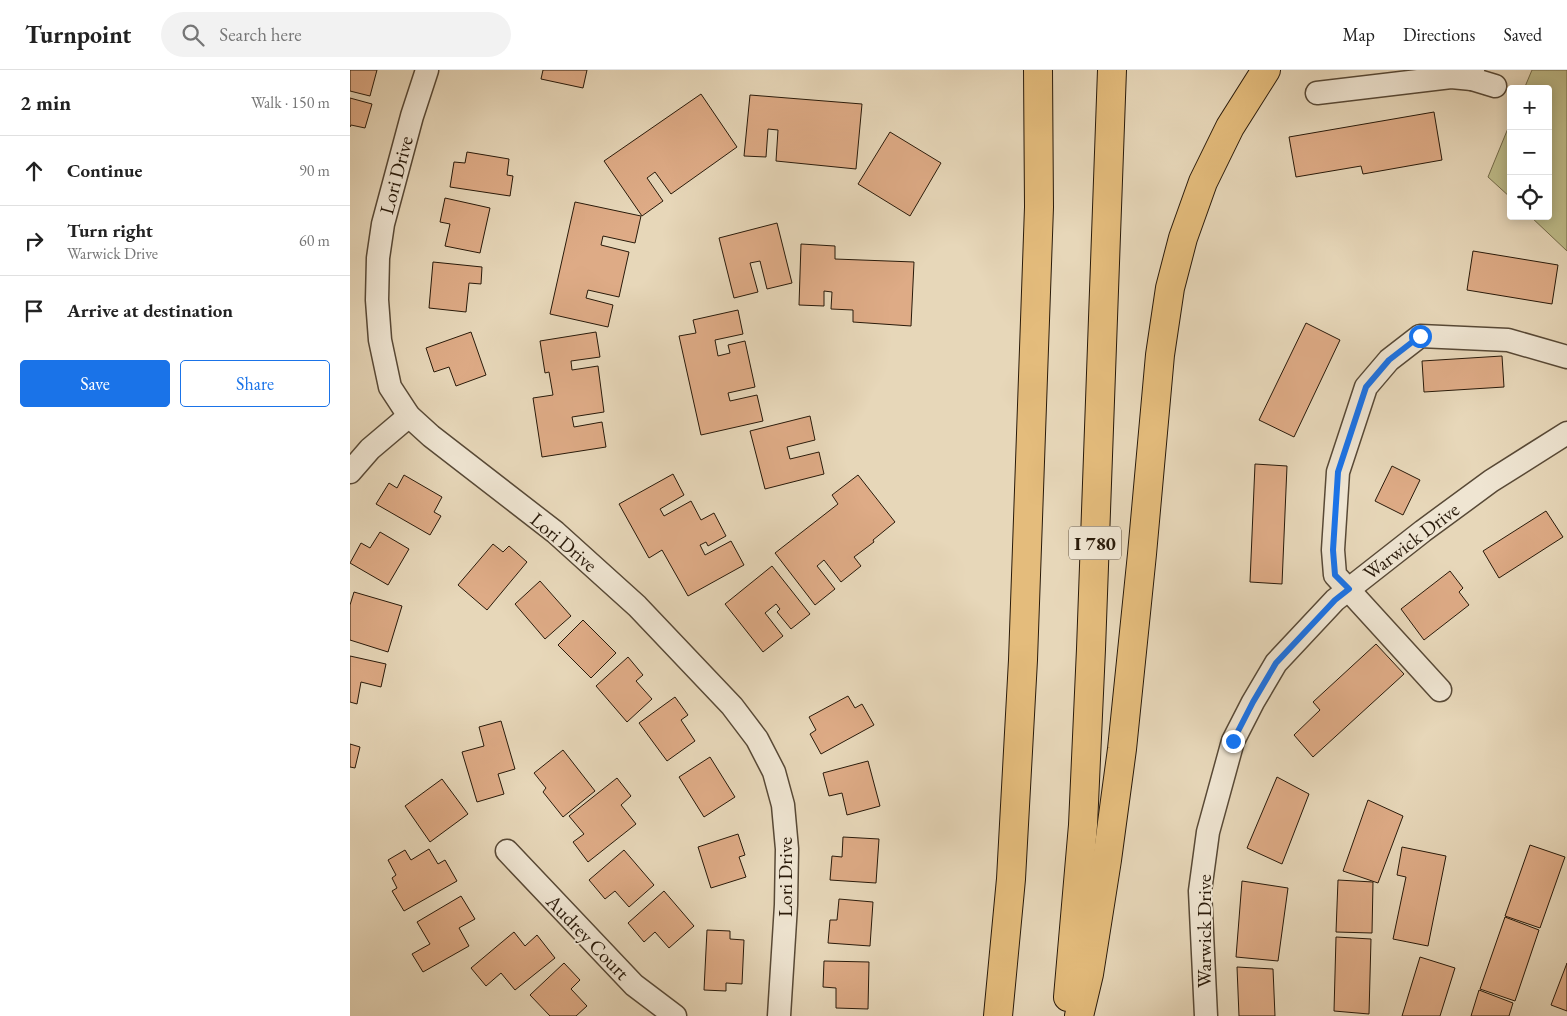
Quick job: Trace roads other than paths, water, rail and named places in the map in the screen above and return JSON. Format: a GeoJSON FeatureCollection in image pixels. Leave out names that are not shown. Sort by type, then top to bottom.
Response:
{"type":"FeatureCollection","features":[{"type":"Feature","properties":{"kind":"highway"},"geometry":{"type":"LineString","coordinates":[[998,1016],[1011,879],[1023,660],[1039,207],[1038,70]]}},
{"type":"Feature","properties":{"kind":"highway","name":"I 780"},"geometry":{"type":"LineString","coordinates":[[1066,1016],[1084,806],[1112,70]]}},
{"type":"Feature","properties":{"kind":"highway"},"geometry":{"type":"LineString","coordinates":[[1078,1016],[1089,974],[1122,749],[1160,355],[1170,288],[1182,238],[1203,182],[1230,127],[1266,70]]}},
{"type":"Feature","properties":{"kind":"street","name":"Lori Drive"},"geometry":{"type":"LineString","coordinates":[[427,70],[412,116],[383,224],[378,258],[377,300],[380,340],[390,387],[409,416],[431,436],[554,532],[637,606],[732,706],[757,739],[774,772],[783,805],[787,849],[786,905],[779,1016]]}},
{"type":"Feature","properties":{"kind":"street"},"geometry":{"type":"LineString","coordinates":[[1317,94],[1473,74],[1496,86]]}},
{"type":"Feature","properties":{"kind":"street"},"geometry":{"type":"LineString","coordinates":[[1440,690],[1335,575],[1333,550],[1338,472],[1366,387],[1389,360],[1420,336],[1508,340],[1567,358]]}},
{"type":"Feature","properties":{"kind":"street"},"geometry":{"type":"LineString","coordinates":[[350,472],[370,449],[409,416]]}},
{"type":"Feature","properties":{"kind":"street","name":"Warwick Drive"},"geometry":{"type":"LineString","coordinates":[[1206,1016],[1200,891],[1208,832],[1233,741],[1276,663],[1335,600],[1491,481],[1567,433]]}},
{"type":"Feature","properties":{"kind":"street","name":"Audrey Court"},"geometry":{"type":"LineString","coordinates":[[506,851],[634,985],[675,1016]]}}]}
